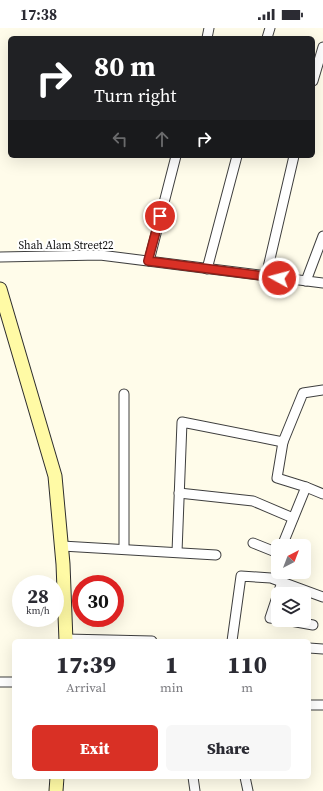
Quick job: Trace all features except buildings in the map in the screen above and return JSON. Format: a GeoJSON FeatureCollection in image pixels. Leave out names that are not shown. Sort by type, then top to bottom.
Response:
{"type":"FeatureCollection","features":[{"type":"Feature","properties":{"kind":"street"},"geometry":{"type":"LineString","coordinates":[[315,74],[323,47]]}},
{"type":"Feature","properties":{"kind":"street"},"geometry":{"type":"LineString","coordinates":[[148,261],[175,158]]}},
{"type":"Feature","properties":{"kind":"street"},"geometry":{"type":"LineString","coordinates":[[207,269],[236,158]]}},
{"type":"Feature","properties":{"kind":"street"},"geometry":{"type":"LineString","coordinates":[[266,276],[294,158]]}},
{"type":"Feature","properties":{"kind":"street"},"geometry":{"type":"LineString","coordinates":[[306,281],[323,236]]}},
{"type":"Feature","properties":{"kind":"street","name":"Shah Alam Street22"},"geometry":{"type":"LineString","coordinates":[[0,257],[100,255],[323,284]]}},
{"type":"Feature","properties":{"kind":"street"},"geometry":{"type":"LineString","coordinates":[[0,289],[55,476],[62,546],[66,639]]}},
{"type":"Feature","properties":{"kind":"street"},"geometry":{"type":"LineString","coordinates":[[323,390],[303,393],[282,442],[277,478],[323,494]]}},
{"type":"Feature","properties":{"kind":"street"},"geometry":{"type":"LineString","coordinates":[[124,394],[124,549]]}},
{"type":"Feature","properties":{"kind":"street"},"geometry":{"type":"LineString","coordinates":[[177,552],[182,422],[282,442]]}},
{"type":"Feature","properties":{"kind":"street"},"geometry":{"type":"LineString","coordinates":[[285,539],[306,487]]}},
{"type":"Feature","properties":{"kind":"street"},"geometry":{"type":"LineString","coordinates":[[179,493],[253,501],[293,518]]}},
{"type":"Feature","properties":{"kind":"street"},"geometry":{"type":"LineString","coordinates":[[253,543],[271,550]]}},
{"type":"Feature","properties":{"kind":"street"},"geometry":{"type":"LineString","coordinates":[[62,546],[216,555]]}},
{"type":"Feature","properties":{"kind":"street"},"geometry":{"type":"LineString","coordinates":[[232,639],[241,576],[270,578],[323,597]]}},
{"type":"Feature","properties":{"kind":"street"},"geometry":{"type":"LineString","coordinates":[[280,587],[282,582]]}},
{"type":"Feature","properties":{"kind":"street"},"geometry":{"type":"LineString","coordinates":[[311,648],[323,650]]}},
{"type":"Feature","properties":{"kind":"street"},"geometry":{"type":"LineString","coordinates":[[0,682],[12,682]]}},
{"type":"Feature","properties":{"kind":"street"},"geometry":{"type":"LineString","coordinates":[[311,705],[323,705]]}},
{"type":"Feature","properties":{"kind":"street"},"geometry":{"type":"LineString","coordinates":[[56,791],[57,779]]}},
{"type":"Feature","properties":{"kind":"street"},"geometry":{"type":"LineString","coordinates":[[193,779],[195,791]]}},
{"type":"Feature","properties":{"kind":"street"},"geometry":{"type":"LineString","coordinates":[[245,779],[248,791]]}},
{"type":"Feature","properties":{"kind":"route"},"geometry":{"type":"LineString","coordinates":[[160,216],[148,261],[279,278]]}}]}
